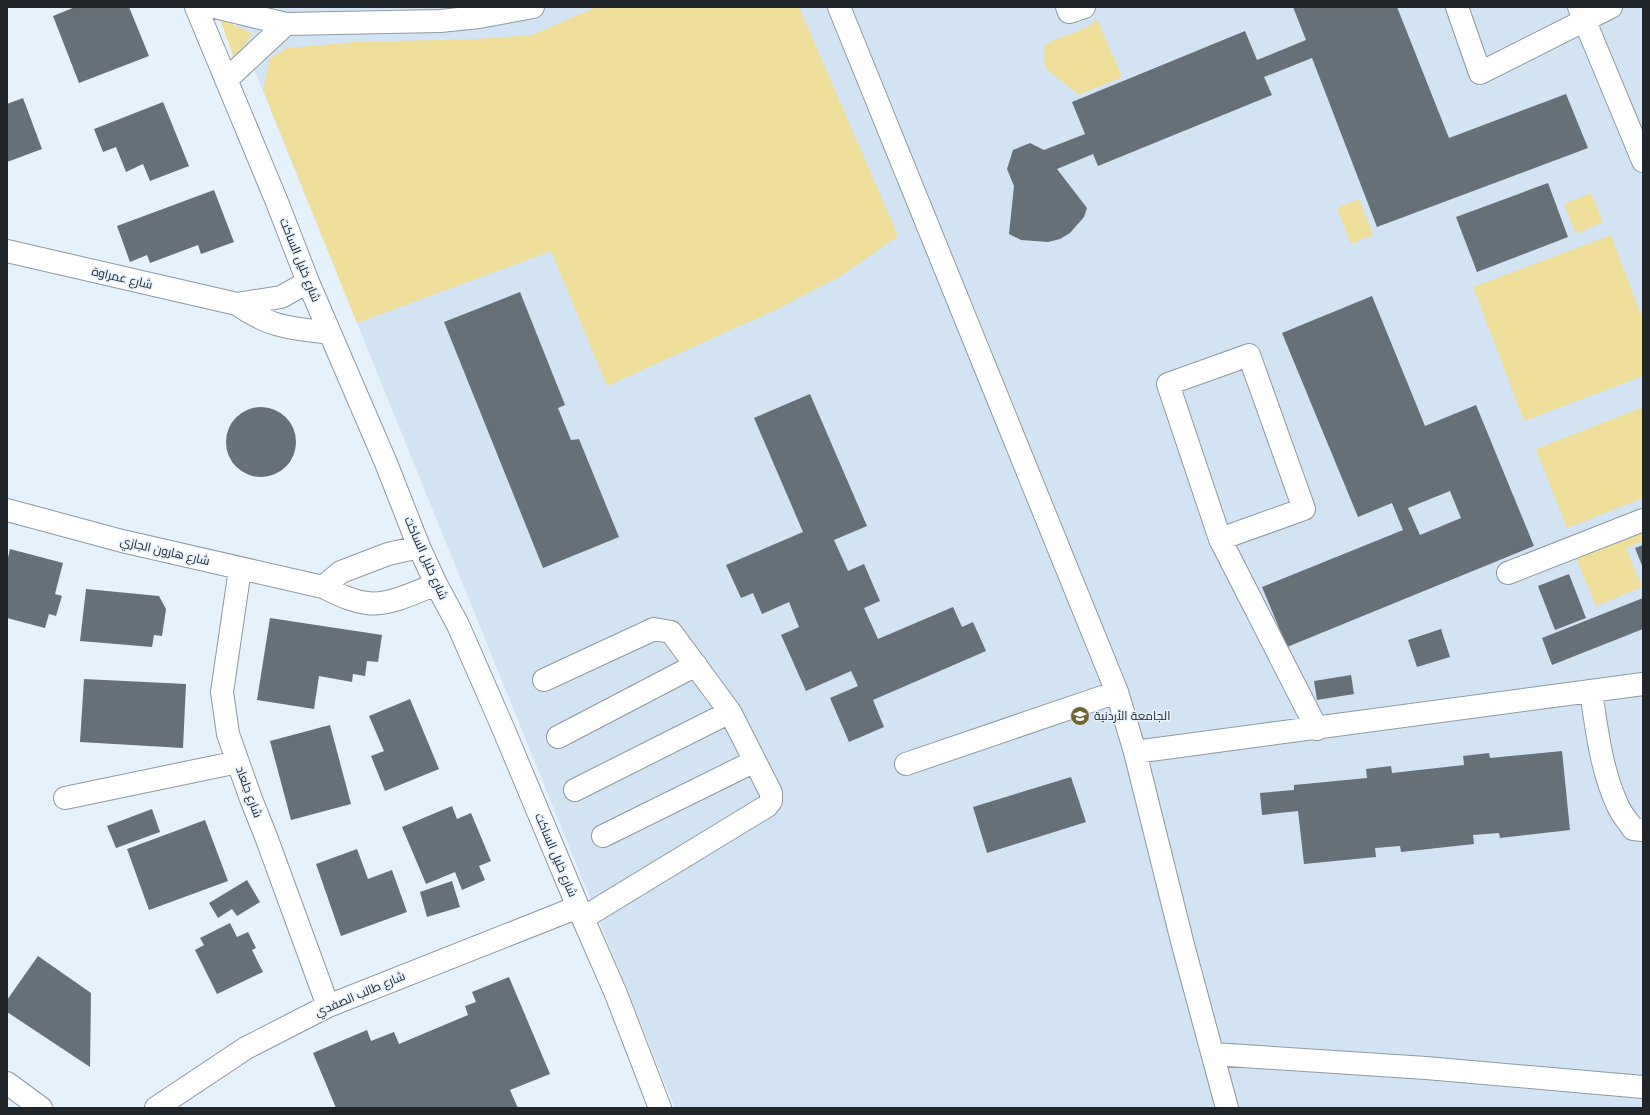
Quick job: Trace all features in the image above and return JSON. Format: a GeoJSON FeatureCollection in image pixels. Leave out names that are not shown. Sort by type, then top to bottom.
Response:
{"type":"FeatureCollection","features":[{"type":"Feature","properties":{"kind":"street","name":"شارع خليل الساكت"},"geometry":{"type":"LineString","coordinates":[[196,7],[277,202],[308,282],[386,463],[419,547],[436,584],[462,632],[580,913],[616,994],[660,1108]]}},
{"type":"Feature","properties":{"kind":"street"},"geometry":{"type":"LineString","coordinates":[[215,7],[286,24],[440,20],[479,17],[533,7]]}},
{"type":"Feature","properties":{"kind":"street"},"geometry":{"type":"LineString","coordinates":[[839,7],[1117,692],[1135,752],[1183,945],[1227,1108]]}},
{"type":"Feature","properties":{"kind":"street"},"geometry":{"type":"LineString","coordinates":[[1067,7],[1069,12],[1084,7]]}},
{"type":"Feature","properties":{"kind":"street"},"geometry":{"type":"LineString","coordinates":[[1457,7],[1480,73],[1582,13],[1611,7]]}},
{"type":"Feature","properties":{"kind":"street"},"geometry":{"type":"LineString","coordinates":[[1582,13],[1643,162]]}},
{"type":"Feature","properties":{"kind":"street"},"geometry":{"type":"LineString","coordinates":[[226,80],[286,24]]}},
{"type":"Feature","properties":{"kind":"street","name":"شارع عمراوة"},"geometry":{"type":"LineString","coordinates":[[7,251],[237,304],[258,318],[274,324],[330,333]]}},
{"type":"Feature","properties":{"kind":"street","name":"شارع عمراوة"},"geometry":{"type":"LineString","coordinates":[[237,304],[282,297],[308,282]]}},
{"type":"Feature","properties":{"kind":"street"},"geometry":{"type":"LineString","coordinates":[[1220,539],[1304,509],[1249,355],[1168,384],[1220,539],[1317,728]]}},
{"type":"Feature","properties":{"kind":"street","name":"شارع هارون الجازي"},"geometry":{"type":"LineString","coordinates":[[7,510],[122,541],[323,587],[347,599],[368,604],[386,602],[436,584]]}},
{"type":"Feature","properties":{"kind":"street"},"geometry":{"type":"LineString","coordinates":[[1508,573],[1643,520]]}},
{"type":"Feature","properties":{"kind":"street"},"geometry":{"type":"LineString","coordinates":[[323,587],[341,572],[388,554],[419,547]]}},
{"type":"Feature","properties":{"kind":"street","name":"شارع جلعاد"},"geometry":{"type":"LineString","coordinates":[[240,569],[222,692],[228,734],[328,1006]]}},
{"type":"Feature","properties":{"kind":"street","name":"شارع طالب الصفدي"},"geometry":{"type":"LineString","coordinates":[[156,1108],[246,1048],[328,1006],[580,913],[767,806],[771,801],[771,793],[730,712],[671,632],[654,629],[544,680]]}},
{"type":"Feature","properties":{"kind":"street"},"geometry":{"type":"LineString","coordinates":[[558,737],[696,665]]}},
{"type":"Feature","properties":{"kind":"street"},"geometry":{"type":"LineString","coordinates":[[1135,752],[1643,684]]}},
{"type":"Feature","properties":{"kind":"street"},"geometry":{"type":"LineString","coordinates":[[906,764],[1117,692]]}},
{"type":"Feature","properties":{"kind":"street"},"geometry":{"type":"LineString","coordinates":[[1591,692],[1601,757],[1610,788],[1618,807],[1633,829],[1643,830]]}},
{"type":"Feature","properties":{"kind":"street"},"geometry":{"type":"LineString","coordinates":[[575,790],[730,712]]}},
{"type":"Feature","properties":{"kind":"street"},"geometry":{"type":"LineString","coordinates":[[603,836],[754,761]]}},
{"type":"Feature","properties":{"kind":"street"},"geometry":{"type":"LineString","coordinates":[[64,798],[238,762]]}},
{"type":"Feature","properties":{"kind":"street"},"geometry":{"type":"LineString","coordinates":[[1213,1054],[1426,1068],[1643,1087]]}},
{"type":"Feature","properties":{"kind":"street"},"geometry":{"type":"LineString","coordinates":[[7,1083],[41,1108]]}},
{"type":"Feature","properties":{"kind":"shaded area","name":"الجامعة الأردنية"},"geometry":{"type":"Polygon","coordinates":[[[229,7],[1643,7],[1643,1108],[675,1108],[229,7]]]}},
{"type":"Feature","properties":{"kind":"shaded area"},"geometry":{"type":"Polygon","coordinates":[[[596,7],[799,7],[898,236],[841,276],[775,310],[607,386],[551,251],[357,323],[263,90],[270,58],[287,48],[355,42],[475,39],[532,35],[596,7]]]}},
{"type":"Feature","properties":{"kind":"shaded area"},"geometry":{"type":"Polygon","coordinates":[[[220,19],[252,33],[235,61],[220,19]]]}},
{"type":"Feature","properties":{"kind":"shaded area"},"geometry":{"type":"Polygon","coordinates":[[[1097,19],[1122,77],[1079,95],[1046,69],[1044,61],[1045,45],[1091,24],[1097,19]]]}},
{"type":"Feature","properties":{"kind":"shaded area"},"geometry":{"type":"Polygon","coordinates":[[[1591,193],[1603,222],[1576,234],[1564,204],[1591,193]]]}},
{"type":"Feature","properties":{"kind":"shaded area"},"geometry":{"type":"Polygon","coordinates":[[[1359,199],[1373,235],[1351,244],[1337,208],[1359,199]]]}},
{"type":"Feature","properties":{"kind":"shaded area"},"geometry":{"type":"Polygon","coordinates":[[[1611,235],[1643,320],[1643,376],[1524,421],[1473,287],[1611,235]]]}},
{"type":"Feature","properties":{"kind":"shaded area"},"geometry":{"type":"Polygon","coordinates":[[[1643,407],[1643,498],[1567,528],[1536,449],[1643,407]]]}},
{"type":"Feature","properties":{"kind":"shaded area"},"geometry":{"type":"Polygon","coordinates":[[[1643,524],[1643,541],[1626,548],[1642,587],[1596,606],[1574,553],[1643,524]]]}},
{"type":"Feature","properties":{"kind":"building"},"geometry":{"type":"Polygon","coordinates":[[[75,7],[129,7],[149,56],[79,83],[53,16],[75,7]]]}},
{"type":"Feature","properties":{"kind":"building"},"geometry":{"type":"Polygon","coordinates":[[[1293,7],[1397,7],[1449,138],[1566,94],[1588,148],[1377,227],[1312,58],[1264,77],[1272,95],[1098,166],[1093,154],[1057,169],[1087,208],[1084,217],[1070,233],[1060,239],[1048,242],[1021,240],[1009,234],[1014,186],[1007,169],[1013,150],[1030,143],[1044,150],[1085,134],[1072,102],[1245,31],[1257,60],[1306,40],[1293,7]]]}},
{"type":"Feature","properties":{"kind":"building"},"geometry":{"type":"Polygon","coordinates":[[[23,98],[42,149],[7,162],[7,104],[23,98]]]}},
{"type":"Feature","properties":{"kind":"building"},"geometry":{"type":"Polygon","coordinates":[[[163,102],[189,166],[150,181],[143,164],[126,172],[116,147],[103,152],[94,129],[163,102]]]}},
{"type":"Feature","properties":{"kind":"building"},"geometry":{"type":"Polygon","coordinates":[[[1548,183],[1568,237],[1477,272],[1456,217],[1548,183]]]}},
{"type":"Feature","properties":{"kind":"building"},"geometry":{"type":"Polygon","coordinates":[[[214,190],[234,242],[201,254],[198,245],[150,263],[147,255],[130,262],[117,226],[214,190]]]}},
{"type":"Feature","properties":{"kind":"building"},"geometry":{"type":"Polygon","coordinates":[[[520,292],[565,405],[558,408],[571,440],[579,439],[619,537],[543,568],[444,322],[520,292]]]}},
{"type":"Feature","properties":{"kind":"building"},"geometry":{"type":"Polygon","coordinates":[[[1372,296],[1425,426],[1476,405],[1534,546],[1287,647],[1262,587],[1403,530],[1392,503],[1358,517],[1282,333],[1372,296]],[[1450,491],[1408,508],[1420,535],[1461,518],[1450,491]]]}},
{"type":"Feature","properties":{"kind":"building"},"geometry":{"type":"Polygon","coordinates":[[[810,394],[867,526],[834,540],[848,571],[864,564],[880,601],[864,608],[878,639],[953,607],[962,627],[973,622],[986,651],[873,700],[884,727],[849,742],[830,698],[858,686],[851,671],[806,691],[781,635],[799,627],[789,602],[762,614],[753,593],[741,598],[726,565],[803,532],[754,418],[810,394]]]}},
{"type":"Feature","properties":{"kind":"building"},"geometry":{"type":"Polygon","coordinates":[[[261,407],[274,410],[286,417],[293,429],[296,442],[293,455],[286,467],[274,474],[261,477],[248,474],[236,467],[229,455],[226,442],[229,429],[236,417],[248,410],[261,407]]]}},
{"type":"Feature","properties":{"kind":"building"},"geometry":{"type":"Polygon","coordinates":[[[1643,545],[1643,568],[1635,548],[1643,545]]]}},
{"type":"Feature","properties":{"kind":"building"},"geometry":{"type":"Polygon","coordinates":[[[10,549],[63,563],[55,594],[62,596],[56,616],[49,614],[45,628],[7,618],[7,562],[10,549]]]}},
{"type":"Feature","properties":{"kind":"building"},"geometry":{"type":"Polygon","coordinates":[[[1569,574],[1586,618],[1555,630],[1538,586],[1569,574]]]}},
{"type":"Feature","properties":{"kind":"building"},"geometry":{"type":"Polygon","coordinates":[[[86,589],[159,596],[166,609],[162,636],[154,635],[152,647],[80,641],[86,589]]]}},
{"type":"Feature","properties":{"kind":"building"},"geometry":{"type":"Polygon","coordinates":[[[1643,598],[1643,629],[1552,665],[1542,638],[1643,598]]]}},
{"type":"Feature","properties":{"kind":"building"},"geometry":{"type":"Polygon","coordinates":[[[270,618],[382,635],[378,662],[367,661],[365,676],[353,674],[352,682],[319,676],[314,709],[257,700],[270,618]]]}},
{"type":"Feature","properties":{"kind":"building"},"geometry":{"type":"Polygon","coordinates":[[[1441,629],[1450,657],[1417,667],[1408,640],[1441,629]]]}},
{"type":"Feature","properties":{"kind":"building"},"geometry":{"type":"Polygon","coordinates":[[[1351,675],[1354,694],[1317,700],[1314,681],[1351,675]]]}},
{"type":"Feature","properties":{"kind":"building"},"geometry":{"type":"Polygon","coordinates":[[[84,679],[186,684],[183,748],[80,742],[84,679]]]}},
{"type":"Feature","properties":{"kind":"building"},"geometry":{"type":"Polygon","coordinates":[[[410,699],[439,769],[385,791],[371,756],[384,751],[369,716],[410,699]]]}},
{"type":"Feature","properties":{"kind":"building"},"geometry":{"type":"Polygon","coordinates":[[[330,725],[351,804],[291,820],[270,741],[330,725]]]}},
{"type":"Feature","properties":{"kind":"building"},"geometry":{"type":"Polygon","coordinates":[[[1562,751],[1570,830],[1500,838],[1499,833],[1473,835],[1474,844],[1401,852],[1400,846],[1375,848],[1376,857],[1304,864],[1298,811],[1262,815],[1260,793],[1294,790],[1294,785],[1367,778],[1366,769],[1391,766],[1392,773],[1464,765],[1463,756],[1489,753],[1490,758],[1562,751]]]}},
{"type":"Feature","properties":{"kind":"building"},"geometry":{"type":"Polygon","coordinates":[[[1071,777],[1086,822],[987,853],[973,807],[1071,777]]]}},
{"type":"Feature","properties":{"kind":"building"},"geometry":{"type":"Polygon","coordinates":[[[452,806],[457,819],[471,813],[491,861],[479,866],[485,880],[462,890],[455,872],[426,884],[402,827],[452,806]]]}},
{"type":"Feature","properties":{"kind":"building"},"geometry":{"type":"Polygon","coordinates":[[[152,809],[160,832],[116,848],[107,826],[152,809]]]}},
{"type":"Feature","properties":{"kind":"building"},"geometry":{"type":"Polygon","coordinates":[[[205,820],[228,881],[149,910],[127,849],[205,820]]]}},
{"type":"Feature","properties":{"kind":"building"},"geometry":{"type":"Polygon","coordinates":[[[357,849],[368,879],[392,870],[407,912],[341,936],[316,864],[357,849]]]}},
{"type":"Feature","properties":{"kind":"building"},"geometry":{"type":"Polygon","coordinates":[[[247,880],[260,902],[237,916],[232,909],[218,918],[209,903],[247,880]]]}},
{"type":"Feature","properties":{"kind":"building"},"geometry":{"type":"Polygon","coordinates":[[[452,881],[460,907],[427,917],[420,892],[452,881]]]}},
{"type":"Feature","properties":{"kind":"building"},"geometry":{"type":"Polygon","coordinates":[[[230,923],[237,937],[248,932],[256,948],[252,950],[263,972],[217,994],[195,950],[204,945],[200,938],[230,923]]]}},
{"type":"Feature","properties":{"kind":"building"},"geometry":{"type":"Polygon","coordinates":[[[38,956],[91,993],[90,1067],[7,1012],[7,1000],[38,956]]]}},
{"type":"Feature","properties":{"kind":"building"},"geometry":{"type":"Polygon","coordinates":[[[509,977],[550,1074],[510,1090],[518,1108],[336,1108],[313,1053],[367,1030],[371,1041],[394,1032],[399,1044],[468,1015],[465,1006],[476,1002],[472,992],[509,977]]]}},
{"type":"Feature","properties":{"kind":"place","name":"الجامعة الأردنية"},"geometry":{"type":"Point","coordinates":[1080,716]}}]}
